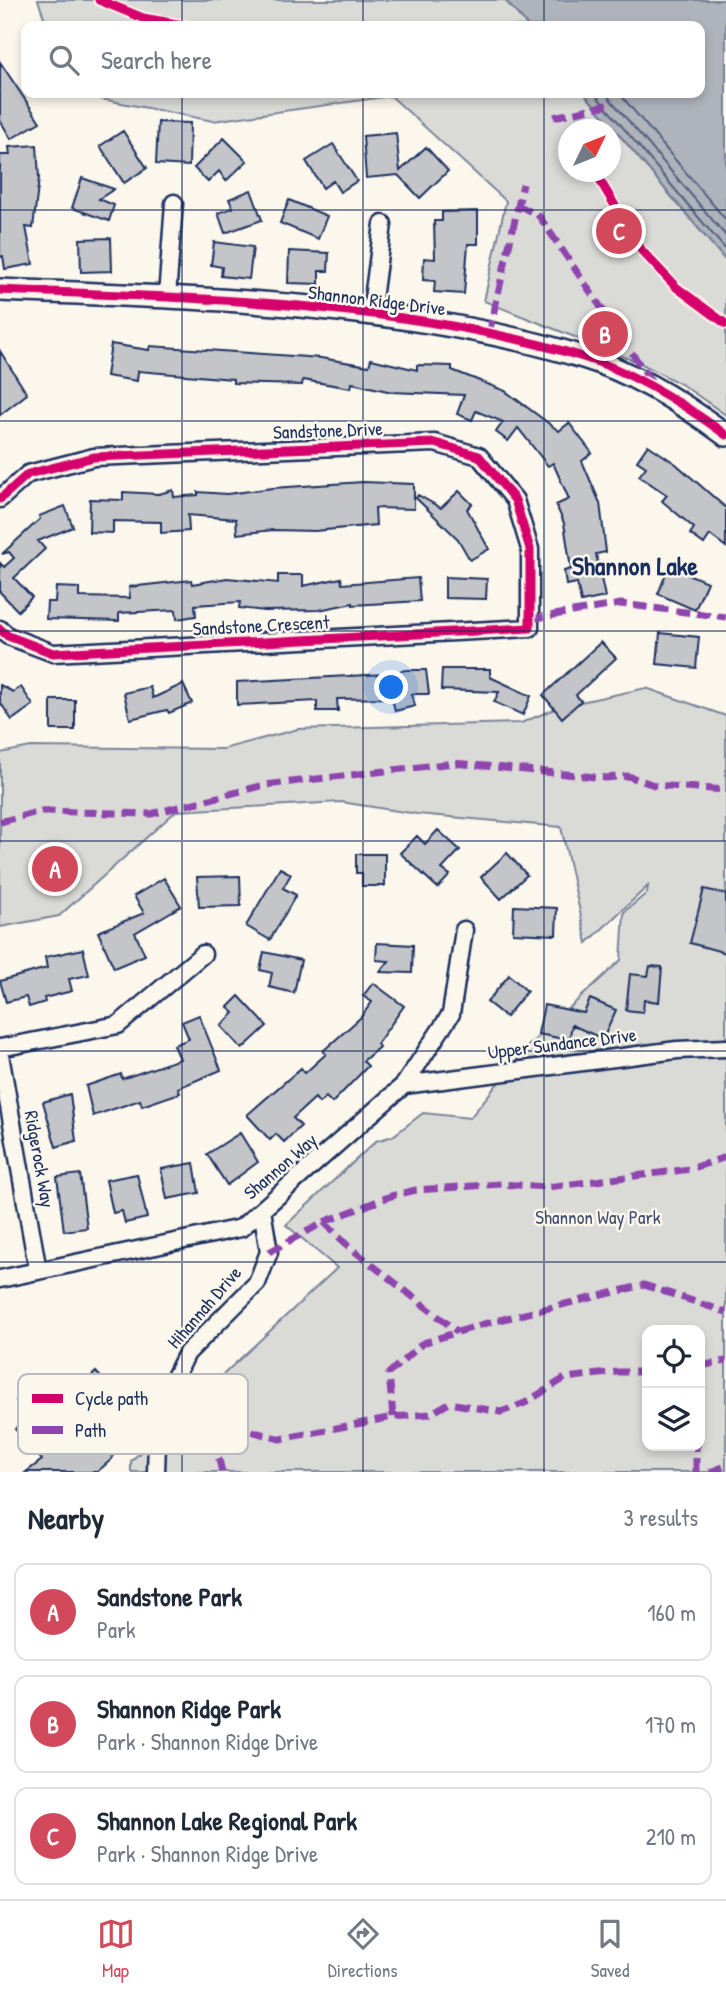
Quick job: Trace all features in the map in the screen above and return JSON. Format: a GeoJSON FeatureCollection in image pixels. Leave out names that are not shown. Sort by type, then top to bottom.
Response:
{"type":"FeatureCollection","features":[{"type":"Feature","properties":{"kind":"street"},"geometry":{"type":"LineString","coordinates":[[167,297],[174,204]]}},
{"type":"Feature","properties":{"kind":"street"},"geometry":{"type":"LineString","coordinates":[[371,314],[383,223]]}},
{"type":"Feature","properties":{"kind":"street","name":"Shannon Ridge Drive"},"geometry":{"type":"LineString","coordinates":[[0,290],[167,297],[371,314],[474,330],[585,357],[682,402],[726,435]]}},
{"type":"Feature","properties":{"kind":"street","name":"Sandstone Drive"},"geometry":{"type":"LineString","coordinates":[[0,499],[28,474],[94,457],[435,443],[479,456],[515,500],[530,549],[530,628]]}},
{"type":"Feature","properties":{"kind":"street","name":"Sandstone Crescent"},"geometry":{"type":"LineString","coordinates":[[0,629],[8,636],[53,653],[530,628]]}},
{"type":"Feature","properties":{"kind":"street","name":"Shannon Way"},"geometry":{"type":"LineString","coordinates":[[0,1279],[241,1228],[404,1085],[451,1014],[464,930]]}},
{"type":"Feature","properties":{"kind":"street"},"geometry":{"type":"LineString","coordinates":[[0,1048],[118,1025],[203,954]]}},
{"type":"Feature","properties":{"kind":"street","name":"Upper Sundance Drive"},"geometry":{"type":"LineString","coordinates":[[404,1085],[677,1050],[726,1048]]}},
{"type":"Feature","properties":{"kind":"street","name":"Ridgerock Way"},"geometry":{"type":"LineString","coordinates":[[0,1055],[38,1271]]}},
{"type":"Feature","properties":{"kind":"street","name":"Hihannah Drive"},"geometry":{"type":"LineString","coordinates":[[176,1374],[187,1353],[257,1283],[269,1252],[262,1210]]}},
{"type":"Feature","properties":{"kind":"street","name":"Hihannah Drive"},"geometry":{"type":"LineString","coordinates":[[156,1472],[157,1454]]}},
{"type":"Feature","properties":{"kind":"green space"},"geometry":{"type":"Polygon","coordinates":[[[38,0],[505,0],[524,21],[45,21],[38,0]]]}},
{"type":"Feature","properties":{"kind":"green space"},"geometry":{"type":"Polygon","coordinates":[[[96,98],[377,98],[213,121],[96,98]]]}},
{"type":"Feature","properties":{"kind":"green space"},"geometry":{"type":"Polygon","coordinates":[[[393,98],[588,98],[606,119],[558,119],[558,182],[621,182],[621,137],[726,261],[726,415],[681,384],[640,363],[484,301],[506,201],[393,98]]]}},
{"type":"Feature","properties":{"kind":"green space","name":"Shannon Way Park"},"geometry":{"type":"Polygon","coordinates":[[[646,688],[726,716],[726,1472],[131,1472],[131,1461],[138,1454],[248,1454],[248,1374],[224,1374],[337,1268],[286,1225],[376,1141],[393,1136],[423,1113],[470,1118],[527,1047],[621,960],[624,912],[647,893],[648,886],[587,943],[561,827],[417,814],[341,802],[176,811],[59,916],[0,927],[0,753],[31,747],[223,749],[298,729],[521,723],[562,706],[646,688]]]}},
{"type":"Feature","properties":{"kind":"water"},"geometry":{"type":"Polygon","coordinates":[[[505,0],[726,0],[726,261],[621,137],[621,119],[606,119],[588,98],[705,98],[705,21],[524,21],[505,0]]]}},
{"type":"Feature","properties":{"kind":"building"},"geometry":{"type":"Polygon","coordinates":[[[0,62],[21,94],[21,98],[24,98],[40,122],[11,139],[0,120],[0,62]]]}},
{"type":"Feature","properties":{"kind":"building"},"geometry":{"type":"Polygon","coordinates":[[[158,122],[190,123],[189,166],[156,164],[158,122]]]}},
{"type":"Feature","properties":{"kind":"building"},"geometry":{"type":"Polygon","coordinates":[[[123,131],[147,168],[124,183],[100,146],[123,131]]]}},
{"type":"Feature","properties":{"kind":"building"},"geometry":{"type":"Polygon","coordinates":[[[396,133],[400,171],[426,147],[448,171],[420,198],[398,175],[366,178],[363,136],[396,133]]]}},
{"type":"Feature","properties":{"kind":"building"},"geometry":{"type":"Polygon","coordinates":[[[224,138],[247,161],[226,181],[219,171],[208,182],[194,168],[224,138]]]}},
{"type":"Feature","properties":{"kind":"building"},"geometry":{"type":"Polygon","coordinates":[[[333,144],[357,181],[340,192],[333,181],[323,188],[306,161],[333,144]]]}},
{"type":"Feature","properties":{"kind":"building"},"geometry":{"type":"Polygon","coordinates":[[[37,145],[39,178],[33,228],[26,227],[33,264],[5,269],[3,256],[0,257],[0,155],[10,155],[9,147],[37,145]]]}},
{"type":"Feature","properties":{"kind":"building"},"geometry":{"type":"Polygon","coordinates":[[[82,178],[114,189],[99,199],[114,205],[109,221],[72,208],[82,178]]]}},
{"type":"Feature","properties":{"kind":"building"},"geometry":{"type":"Polygon","coordinates":[[[251,190],[262,220],[225,233],[218,213],[233,208],[229,199],[251,190]]]}},
{"type":"Feature","properties":{"kind":"building"},"geometry":{"type":"Polygon","coordinates":[[[289,200],[327,216],[318,239],[280,223],[289,200]]]}},
{"type":"Feature","properties":{"kind":"building"},"geometry":{"type":"Polygon","coordinates":[[[478,211],[478,244],[468,244],[464,294],[434,292],[435,281],[423,280],[424,258],[435,259],[434,221],[442,221],[442,212],[478,211]]]}},
{"type":"Feature","properties":{"kind":"building"},"geometry":{"type":"Polygon","coordinates":[[[111,238],[112,271],[81,272],[80,239],[111,238]]]}},
{"type":"Feature","properties":{"kind":"building"},"geometry":{"type":"Polygon","coordinates":[[[214,242],[253,247],[249,279],[221,276],[222,267],[211,265],[214,242]]]}},
{"type":"Feature","properties":{"kind":"building"},"geometry":{"type":"Polygon","coordinates":[[[289,251],[329,253],[328,271],[319,271],[319,284],[288,283],[289,251]]]}},
{"type":"Feature","properties":{"kind":"building"},"geometry":{"type":"Polygon","coordinates":[[[111,344],[149,350],[150,346],[321,358],[369,366],[371,359],[417,370],[417,365],[452,366],[452,370],[505,391],[559,431],[569,423],[592,453],[582,461],[600,503],[606,552],[596,554],[605,597],[581,602],[577,583],[566,585],[564,571],[571,569],[564,523],[556,505],[569,499],[553,463],[548,466],[518,428],[508,441],[496,432],[503,422],[476,411],[472,420],[457,414],[464,395],[392,392],[352,383],[351,388],[303,380],[302,385],[233,383],[233,379],[138,371],[137,381],[106,376],[111,344]]]}},
{"type":"Feature","properties":{"kind":"building"},"geometry":{"type":"Polygon","coordinates":[[[0,351],[27,394],[0,415],[0,351]]]}},
{"type":"Feature","properties":{"kind":"building"},"geometry":{"type":"Polygon","coordinates":[[[648,445],[676,464],[726,508],[726,547],[710,535],[704,544],[690,534],[694,528],[662,501],[667,495],[639,476],[646,467],[637,461],[648,445]]]}},
{"type":"Feature","properties":{"kind":"building"},"geometry":{"type":"Polygon","coordinates":[[[363,482],[414,484],[414,509],[375,508],[376,525],[315,531],[273,530],[237,534],[236,519],[188,515],[189,531],[161,533],[161,522],[113,521],[113,533],[89,532],[90,499],[123,500],[123,492],[159,494],[173,490],[174,497],[198,495],[198,492],[227,494],[363,482]]]}},
{"type":"Feature","properties":{"kind":"building"},"geometry":{"type":"Polygon","coordinates":[[[459,491],[472,504],[467,509],[489,549],[470,560],[458,539],[416,498],[418,495],[441,508],[459,491]]]}},
{"type":"Feature","properties":{"kind":"building"},"geometry":{"type":"Polygon","coordinates":[[[65,506],[73,527],[38,541],[45,549],[14,578],[32,597],[18,611],[0,592],[0,563],[4,567],[14,558],[9,552],[2,554],[40,519],[39,516],[65,506]]]}},
{"type":"Feature","properties":{"kind":"building"},"geometry":{"type":"Polygon","coordinates":[[[669,566],[707,582],[695,610],[658,594],[669,566]]]}},
{"type":"Feature","properties":{"kind":"building"},"geometry":{"type":"Polygon","coordinates":[[[278,575],[303,575],[303,586],[341,578],[342,584],[418,578],[420,601],[353,603],[319,610],[265,611],[239,608],[240,602],[195,605],[196,616],[177,619],[176,610],[119,613],[119,621],[46,619],[47,602],[55,602],[56,587],[79,588],[79,597],[130,598],[129,587],[191,580],[192,584],[227,578],[278,583],[278,575]]]}},
{"type":"Feature","properties":{"kind":"building"},"geometry":{"type":"Polygon","coordinates":[[[445,577],[487,579],[486,599],[445,598],[445,577]]]}},
{"type":"Feature","properties":{"kind":"building"},"geometry":{"type":"Polygon","coordinates":[[[660,633],[699,637],[696,668],[657,664],[660,633]]]}},
{"type":"Feature","properties":{"kind":"building"},"geometry":{"type":"Polygon","coordinates":[[[601,642],[616,658],[576,695],[581,701],[562,718],[543,695],[601,642]]]}},
{"type":"Feature","properties":{"kind":"building"},"geometry":{"type":"Polygon","coordinates":[[[442,669],[490,669],[490,677],[531,696],[523,715],[494,702],[499,692],[441,690],[442,669]]]}},
{"type":"Feature","properties":{"kind":"building"},"geometry":{"type":"Polygon","coordinates":[[[426,670],[429,694],[412,694],[415,706],[395,711],[392,698],[337,699],[338,711],[317,711],[317,701],[237,705],[237,682],[386,674],[426,670]]]}},
{"type":"Feature","properties":{"kind":"building"},"geometry":{"type":"Polygon","coordinates":[[[183,684],[192,703],[169,713],[167,710],[130,719],[124,693],[150,687],[153,698],[183,684]]]}},
{"type":"Feature","properties":{"kind":"building"},"geometry":{"type":"Polygon","coordinates":[[[0,685],[13,692],[21,687],[33,705],[12,720],[0,702],[0,685]]]}},
{"type":"Feature","properties":{"kind":"building"},"geometry":{"type":"Polygon","coordinates":[[[51,700],[75,700],[75,730],[51,730],[51,700]]]}},
{"type":"Feature","properties":{"kind":"building"},"geometry":{"type":"Polygon","coordinates":[[[438,830],[460,850],[442,869],[450,875],[438,888],[400,853],[417,836],[425,844],[438,830]]]}},
{"type":"Feature","properties":{"kind":"building"},"geometry":{"type":"Polygon","coordinates":[[[507,853],[527,875],[501,899],[481,877],[507,853]]]}},
{"type":"Feature","properties":{"kind":"building"},"geometry":{"type":"Polygon","coordinates":[[[356,854],[385,854],[385,886],[362,886],[362,873],[356,873],[356,854]]]}},
{"type":"Feature","properties":{"kind":"building"},"geometry":{"type":"Polygon","coordinates":[[[280,868],[291,874],[283,888],[296,895],[270,940],[246,926],[280,868]]]}},
{"type":"Feature","properties":{"kind":"building"},"geometry":{"type":"Polygon","coordinates":[[[240,876],[241,906],[199,907],[197,877],[240,876]]]}},
{"type":"Feature","properties":{"kind":"building"},"geometry":{"type":"Polygon","coordinates":[[[164,878],[181,906],[135,933],[145,955],[114,968],[98,932],[144,913],[134,896],[164,878]]]}},
{"type":"Feature","properties":{"kind":"building"},"geometry":{"type":"Polygon","coordinates":[[[704,889],[726,894],[726,953],[690,943],[704,889]]]}},
{"type":"Feature","properties":{"kind":"building"},"geometry":{"type":"Polygon","coordinates":[[[514,906],[557,908],[556,935],[513,933],[514,906]]]}},
{"type":"Feature","properties":{"kind":"building"},"geometry":{"type":"Polygon","coordinates":[[[377,943],[413,945],[412,973],[380,972],[389,961],[376,960],[377,943]]]}},
{"type":"Feature","properties":{"kind":"building"},"geometry":{"type":"Polygon","coordinates":[[[83,949],[89,975],[69,979],[72,991],[44,998],[45,1002],[29,1007],[26,997],[6,1002],[0,981],[47,968],[45,957],[83,949]]]}},
{"type":"Feature","properties":{"kind":"building"},"geometry":{"type":"Polygon","coordinates":[[[264,952],[301,960],[294,993],[269,987],[272,973],[260,970],[264,952]]]}},
{"type":"Feature","properties":{"kind":"building"},"geometry":{"type":"Polygon","coordinates":[[[650,966],[662,967],[659,1002],[644,1000],[643,1012],[626,1010],[630,974],[648,976],[650,966]]]}},
{"type":"Feature","properties":{"kind":"building"},"geometry":{"type":"Polygon","coordinates":[[[509,975],[527,991],[506,1017],[487,1002],[509,975]]]}},
{"type":"Feature","properties":{"kind":"building"},"geometry":{"type":"Polygon","coordinates":[[[373,983],[404,1006],[377,1044],[379,1047],[363,1061],[368,1066],[332,1103],[326,1097],[319,1103],[315,1098],[293,1118],[301,1126],[284,1142],[276,1134],[270,1140],[247,1115],[301,1068],[305,1073],[326,1054],[323,1051],[360,1018],[372,1002],[363,996],[373,983]]]}},
{"type":"Feature","properties":{"kind":"building"},"geometry":{"type":"Polygon","coordinates":[[[239,996],[267,1026],[242,1049],[221,1026],[234,1013],[228,1007],[239,996]]]}},
{"type":"Feature","properties":{"kind":"building"},"geometry":{"type":"Polygon","coordinates":[[[590,999],[616,1010],[603,1039],[572,1025],[569,1040],[538,1034],[544,1005],[584,1013],[590,999]]]}},
{"type":"Feature","properties":{"kind":"building"},"geometry":{"type":"Polygon","coordinates":[[[199,1015],[221,1070],[178,1088],[180,1093],[142,1106],[140,1100],[93,1116],[86,1086],[121,1074],[122,1079],[180,1059],[174,1045],[189,1039],[182,1022],[199,1015]]]}},
{"type":"Feature","properties":{"kind":"building"},"geometry":{"type":"Polygon","coordinates":[[[70,1094],[76,1141],[56,1147],[43,1102],[70,1094]]]}},
{"type":"Feature","properties":{"kind":"building"},"geometry":{"type":"Polygon","coordinates":[[[240,1133],[258,1162],[227,1185],[207,1154],[240,1133]]]}},
{"type":"Feature","properties":{"kind":"building"},"geometry":{"type":"Polygon","coordinates":[[[194,1163],[199,1193],[167,1199],[161,1169],[194,1163]]]}},
{"type":"Feature","properties":{"kind":"building"},"geometry":{"type":"Polygon","coordinates":[[[80,1174],[87,1228],[64,1231],[57,1177],[80,1174]]]}},
{"type":"Feature","properties":{"kind":"building"},"geometry":{"type":"Polygon","coordinates":[[[137,1174],[147,1218],[125,1223],[122,1211],[113,1213],[106,1180],[137,1174]]]}},
{"type":"Feature","properties":{"kind":"building"},"geometry":{"type":"Polygon","coordinates":[[[37,1454],[113,1454],[112,1459],[97,1472],[26,1472],[42,1460],[37,1454]]]}},
{"type":"Feature","properties":{"kind":"marked path"},"geometry":{"type":"LineString","coordinates":[[554,117],[607,105]]}},
{"type":"Feature","properties":{"kind":"marked path"},"geometry":{"type":"LineString","coordinates":[[489,334],[523,184]]}},
{"type":"Feature","properties":{"kind":"marked path"},"geometry":{"type":"LineString","coordinates":[[518,205],[539,216],[653,384]]}},
{"type":"Feature","properties":{"kind":"marked path"},"geometry":{"type":"LineString","coordinates":[[530,619],[621,604],[726,617]]}},
{"type":"Feature","properties":{"kind":"marked path"},"geometry":{"type":"LineString","coordinates":[[0,822],[41,811],[151,814],[265,785],[454,763],[606,778],[628,776],[654,785],[726,790]]}},
{"type":"Feature","properties":{"kind":"marked path"},"geometry":{"type":"LineString","coordinates":[[269,1252],[324,1222],[391,1196],[416,1190],[501,1184],[548,1187],[690,1169],[726,1157]]}},
{"type":"Feature","properties":{"kind":"marked path"},"geometry":{"type":"LineString","coordinates":[[324,1222],[348,1246],[458,1332]]}},
{"type":"Feature","properties":{"kind":"marked path"},"geometry":{"type":"LineString","coordinates":[[393,1417],[389,1373],[423,1343],[487,1323],[644,1285],[726,1312]]}},
{"type":"Feature","properties":{"kind":"marked path"},"geometry":{"type":"LineString","coordinates":[[705,1365],[726,1361]]}},
{"type":"Feature","properties":{"kind":"marked path"},"geometry":{"type":"LineString","coordinates":[[248,1430],[280,1439],[393,1417],[430,1414],[449,1403],[501,1412],[525,1403],[565,1378],[642,1372]]}},
{"type":"Feature","properties":{"kind":"marked path"},"geometry":{"type":"LineString","coordinates":[[696,1451],[696,1472]]}},
{"type":"Feature","properties":{"kind":"marked path"},"geometry":{"type":"LineString","coordinates":[[218,1454],[222,1472]]}},
{"type":"Feature","properties":{"kind":"marked path"},"geometry":{"type":"LineString","coordinates":[[710,1472],[726,1466]]}},
{"type":"Feature","properties":{"kind":"cycle path"},"geometry":{"type":"LineString","coordinates":[[99,0],[143,18],[160,21]]}},
{"type":"Feature","properties":{"kind":"cycle path"},"geometry":{"type":"LineString","coordinates":[[601,182],[642,251],[676,287],[726,324]]}},
{"type":"Feature","properties":{"kind":"cycle path"},"geometry":{"type":"LineString","coordinates":[[0,290],[294,306],[368,313],[513,338],[583,357],[621,371],[657,390],[726,435]]}},
{"type":"Feature","properties":{"kind":"cycle path"},"geometry":{"type":"LineString","coordinates":[[0,499],[28,474],[94,457],[435,443],[479,456],[515,500],[530,549],[530,628],[53,653],[8,636],[0,629]]}},
{"type":"Feature","properties":{"kind":"place","name":"Shannon Lake Regional Park"},"geometry":{"type":"Point","coordinates":[619,231]}},
{"type":"Feature","properties":{"kind":"place","name":"Shannon Ridge Park"},"geometry":{"type":"Point","coordinates":[605,334]}},
{"type":"Feature","properties":{"kind":"place","name":"Sandstone Park"},"geometry":{"type":"Point","coordinates":[55,869]}},
{"type":"Feature","properties":{"kind":"district","name":"Shannon Lake"},"geometry":{"type":"Point","coordinates":[635,565]}}]}
